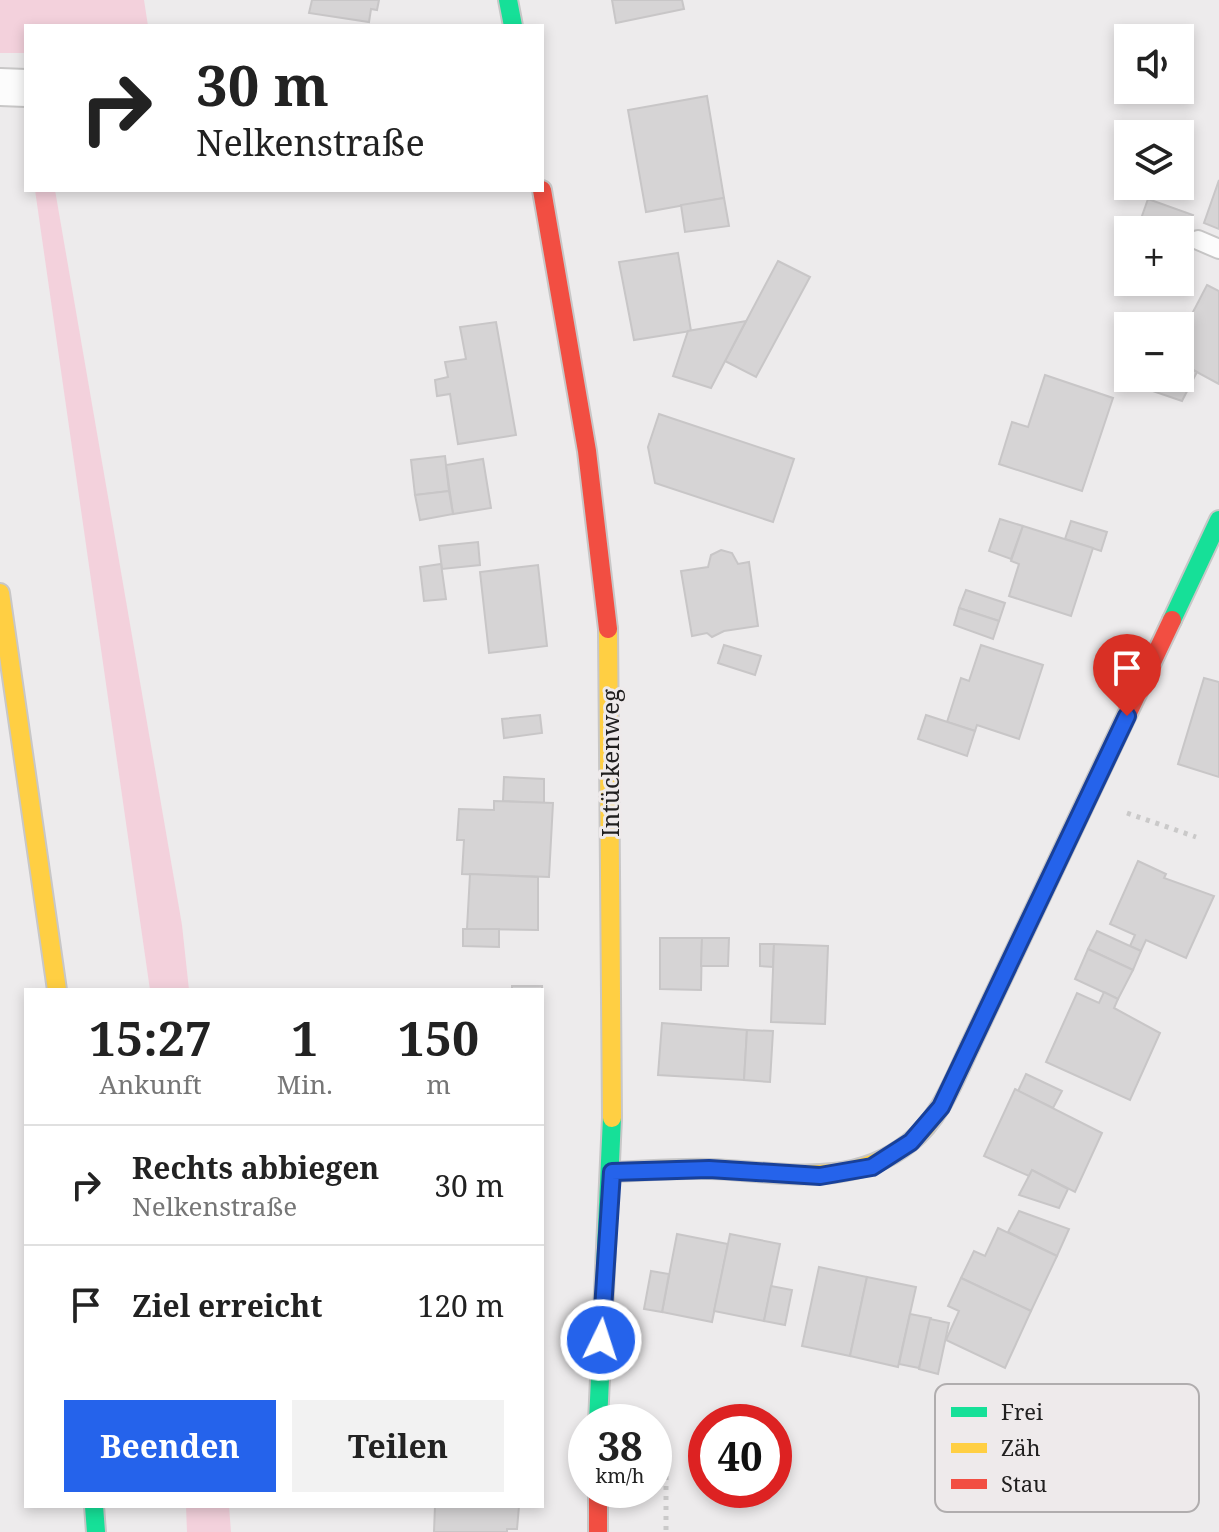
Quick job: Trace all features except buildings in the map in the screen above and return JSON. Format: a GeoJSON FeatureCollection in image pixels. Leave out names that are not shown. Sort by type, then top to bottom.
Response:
{"type":"FeatureCollection","features":[{"type":"Feature","properties":{"kind":"main road"},"geometry":{"type":"LineString","coordinates":[[508,0],[513,24]]}},
{"type":"Feature","properties":{"kind":"main road","name":"Intückenweg"},"geometry":{"type":"LineString","coordinates":[[542,192],[587,451],[609,641],[612,1172],[599,1404]]}},
{"type":"Feature","properties":{"kind":"main road"},"geometry":{"type":"LineString","coordinates":[[612,1172],[709,1169],[820,1176],[872,1167],[911,1142],[941,1107],[1219,520]]}},
{"type":"Feature","properties":{"kind":"main road"},"geometry":{"type":"LineString","coordinates":[[0,593],[57,988]]}},
{"type":"Feature","properties":{"kind":"main road"},"geometry":{"type":"LineString","coordinates":[[94,1508],[96,1532]]}},
{"type":"Feature","properties":{"kind":"main road"},"geometry":{"type":"LineString","coordinates":[[598,1508],[598,1532]]}},
{"type":"Feature","properties":{"kind":"lane"},"geometry":{"type":"LineString","coordinates":[[1198,240],[1219,249]]}},
{"type":"Feature","properties":{"kind":"path"},"geometry":{"type":"LineString","coordinates":[[1088,800],[1196,837]]}},
{"type":"Feature","properties":{"kind":"path"},"geometry":{"type":"LineString","coordinates":[[666,1508],[666,1532]]}},
{"type":"Feature","properties":{"kind":"shaded area"},"geometry":{"type":"Polygon","coordinates":[[[0,0],[144,0],[148,24],[24,24],[24,53],[0,53],[0,0]]]}},
{"type":"Feature","properties":{"kind":"shaded area"},"geometry":{"type":"Polygon","coordinates":[[[35,192],[55,192],[182,925],[189,988],[150,988],[35,192]]]}},
{"type":"Feature","properties":{"kind":"shaded area"},"geometry":{"type":"Polygon","coordinates":[[[186,1508],[229,1508],[231,1532],[187,1532],[186,1508]]]}},
{"type":"Feature","properties":{"kind":"traffic: fast"},"geometry":{"type":"LineString","coordinates":[[508,0],[513,24]]}},
{"type":"Feature","properties":{"kind":"traffic: fast"},"geometry":{"type":"LineString","coordinates":[[1172,620],[1219,520]]}},
{"type":"Feature","properties":{"kind":"traffic: fast"},"geometry":{"type":"LineString","coordinates":[[599,1404],[612,1118]]}},
{"type":"Feature","properties":{"kind":"traffic: fast"},"geometry":{"type":"LineString","coordinates":[[94,1508],[96,1532]]}},
{"type":"Feature","properties":{"kind":"traffic: slow"},"geometry":{"type":"LineString","coordinates":[[0,593],[57,988]]}},
{"type":"Feature","properties":{"kind":"traffic: slow"},"geometry":{"type":"LineString","coordinates":[[608,629],[612,1118]]}},
{"type":"Feature","properties":{"kind":"traffic: slow"},"geometry":{"type":"LineString","coordinates":[[612,1172],[698,1169],[813,1174],[863,1167],[886,1158],[920,1133],[945,1098],[970,1046]]}},
{"type":"Feature","properties":{"kind":"traffic: jam"},"geometry":{"type":"LineString","coordinates":[[542,192],[587,451],[608,629]]}},
{"type":"Feature","properties":{"kind":"traffic: jam"},"geometry":{"type":"LineString","coordinates":[[970,1046],[1172,620]]}},
{"type":"Feature","properties":{"kind":"traffic: jam"},"geometry":{"type":"LineString","coordinates":[[598,1508],[598,1532]]}},
{"type":"Feature","properties":{"kind":"route"},"geometry":{"type":"LineString","coordinates":[[601,1340],[612,1172],[709,1169],[820,1176],[872,1167],[911,1142],[941,1107],[1127,716]]}}]}
